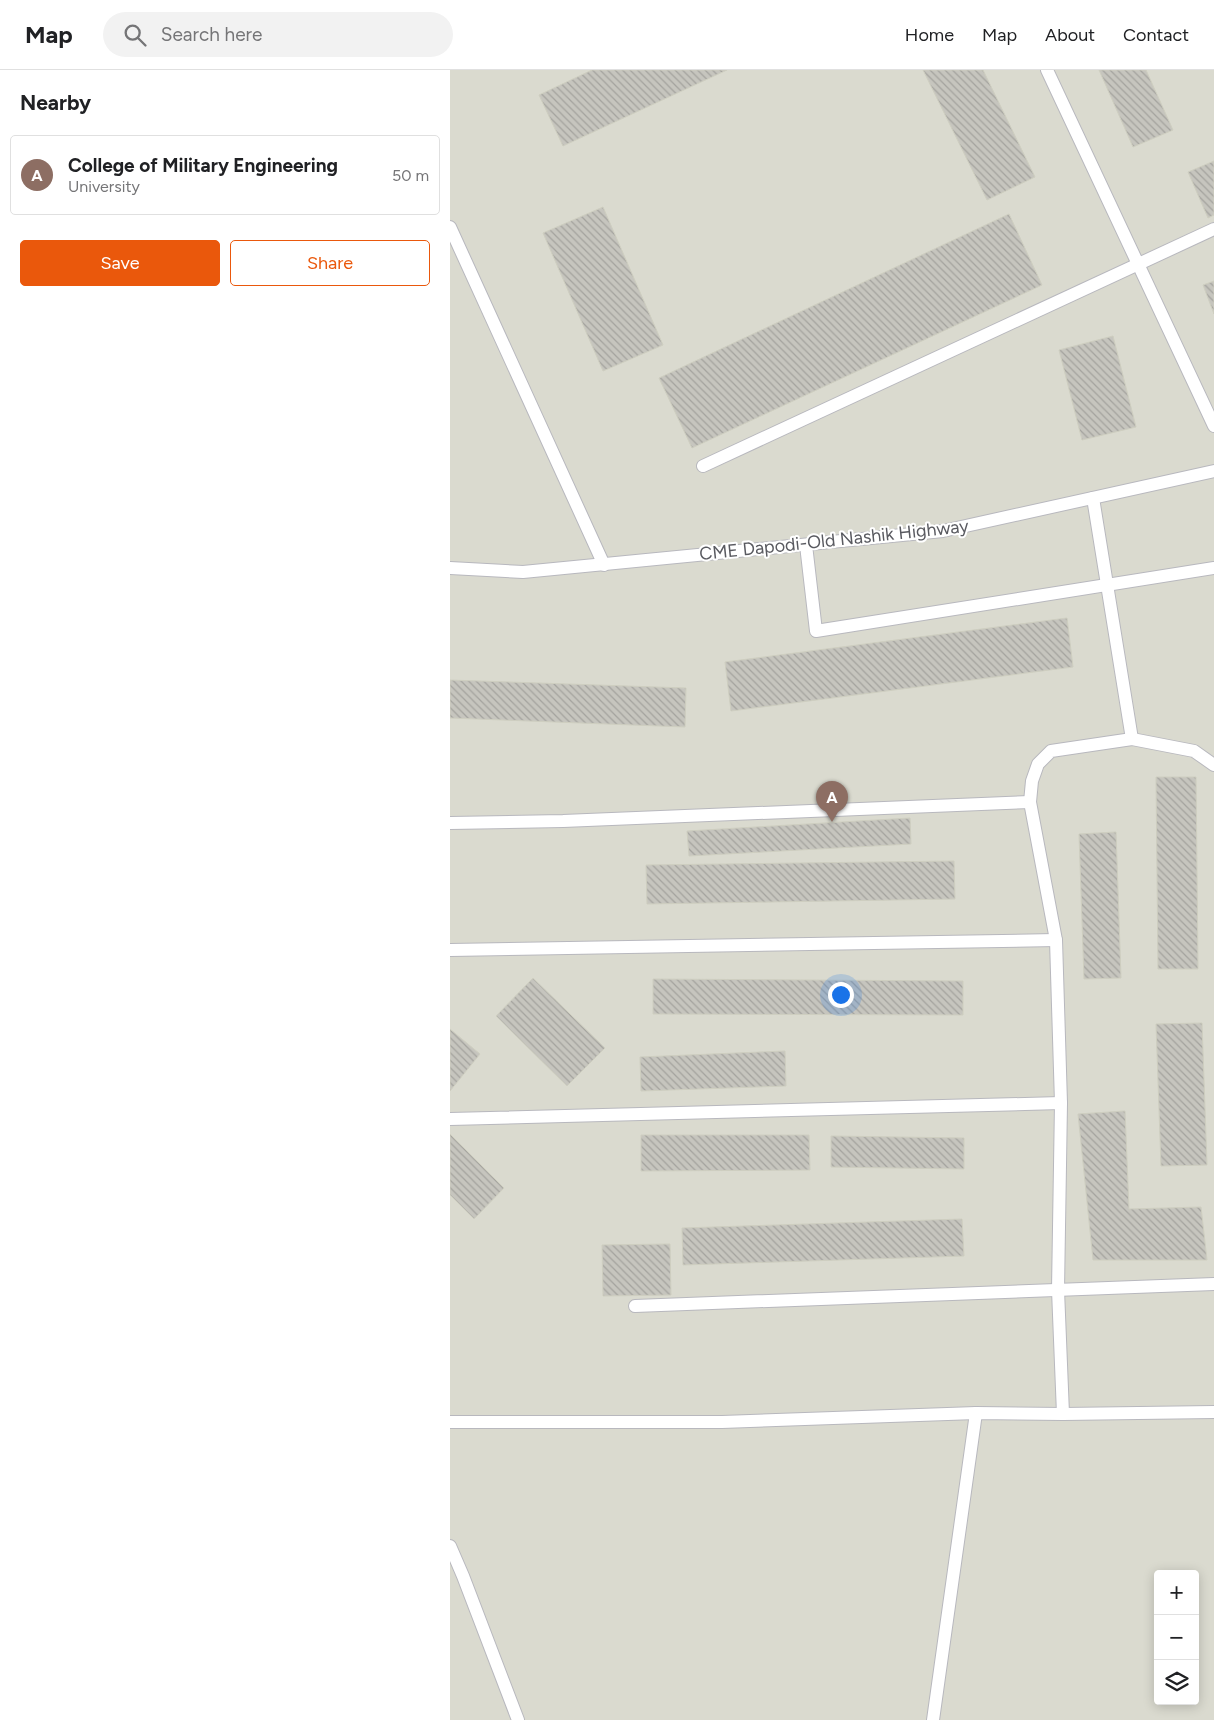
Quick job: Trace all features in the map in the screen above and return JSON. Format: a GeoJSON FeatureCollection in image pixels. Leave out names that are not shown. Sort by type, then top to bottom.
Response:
{"type":"FeatureCollection","features":[{"type":"Feature","properties":{"kind":"lane"},"geometry":{"type":"LineString","coordinates":[[1047,70],[1214,426]]}},
{"type":"Feature","properties":{"kind":"lane"},"geometry":{"type":"LineString","coordinates":[[450,227],[604,565]]}},
{"type":"Feature","properties":{"kind":"lane"},"geometry":{"type":"LineString","coordinates":[[703,466],[1214,229]]}},
{"type":"Feature","properties":{"kind":"lane","name":"CME Dapodi-Old Nashik Highway"},"geometry":{"type":"LineString","coordinates":[[450,568],[523,572],[943,531],[1214,471]]}},
{"type":"Feature","properties":{"kind":"lane"},"geometry":{"type":"LineString","coordinates":[[1093,498],[1132,739]]}},
{"type":"Feature","properties":{"kind":"lane"},"geometry":{"type":"LineString","coordinates":[[806,545],[816,630],[1214,568]]}},
{"type":"Feature","properties":{"kind":"lane"},"geometry":{"type":"LineString","coordinates":[[1063,1414],[1058,1290],[1061,1103],[1056,940],[1030,802],[1032,781],[1038,764],[1051,751],[1132,739],[1194,751],[1214,765]]}},
{"type":"Feature","properties":{"kind":"lane"},"geometry":{"type":"LineString","coordinates":[[450,823],[563,821],[1030,802]]}},
{"type":"Feature","properties":{"kind":"lane"},"geometry":{"type":"LineString","coordinates":[[450,950],[1056,940]]}},
{"type":"Feature","properties":{"kind":"lane"},"geometry":{"type":"LineString","coordinates":[[450,1119],[1061,1103]]}},
{"type":"Feature","properties":{"kind":"lane"},"geometry":{"type":"LineString","coordinates":[[635,1306],[1214,1284]]}},
{"type":"Feature","properties":{"kind":"lane"},"geometry":{"type":"LineString","coordinates":[[450,1422],[722,1422],[976,1413],[1214,1412]]}},
{"type":"Feature","properties":{"kind":"lane"},"geometry":{"type":"LineString","coordinates":[[933,1720],[976,1413]]}},
{"type":"Feature","properties":{"kind":"lane"},"geometry":{"type":"LineString","coordinates":[[450,1546],[518,1720]]}},
{"type":"Feature","properties":{"kind":"shaded area"},"geometry":{"type":"Polygon","coordinates":[[[450,70],[1214,70],[1214,1720],[450,1720],[450,70]]]}},
{"type":"Feature","properties":{"kind":"building"},"geometry":{"type":"Polygon","coordinates":[[[592,70],[727,70],[563,146],[539,95],[592,70]]]}},
{"type":"Feature","properties":{"kind":"building"},"geometry":{"type":"Polygon","coordinates":[[[923,70],[983,70],[1035,177],[987,200],[923,70]]]}},
{"type":"Feature","properties":{"kind":"building"},"geometry":{"type":"Polygon","coordinates":[[[1099,70],[1146,70],[1173,130],[1133,147],[1099,70]]]}},
{"type":"Feature","properties":{"kind":"building"},"geometry":{"type":"Polygon","coordinates":[[[1214,161],[1214,215],[1208,218],[1188,172],[1214,161]]]}},
{"type":"Feature","properties":{"kind":"building"},"geometry":{"type":"Polygon","coordinates":[[[603,207],[663,345],[603,371],[543,233],[603,207]]]}},
{"type":"Feature","properties":{"kind":"building"},"geometry":{"type":"Polygon","coordinates":[[[1009,214],[1042,285],[692,448],[659,378],[1009,214]]]}},
{"type":"Feature","properties":{"kind":"building"},"geometry":{"type":"Polygon","coordinates":[[[1214,281],[1214,314],[1203,285],[1214,281]]]}},
{"type":"Feature","properties":{"kind":"building"},"geometry":{"type":"Polygon","coordinates":[[[1113,336],[1136,427],[1082,440],[1059,350],[1113,336]]]}},
{"type":"Feature","properties":{"kind":"building"},"geometry":{"type":"Polygon","coordinates":[[[1067,618],[1073,667],[731,711],[725,662],[1067,618]]]}},
{"type":"Feature","properties":{"kind":"building"},"geometry":{"type":"Polygon","coordinates":[[[450,680],[686,688],[685,727],[450,718],[450,680]]]}},
{"type":"Feature","properties":{"kind":"building"},"geometry":{"type":"Polygon","coordinates":[[[1156,777],[1196,777],[1198,969],[1158,969],[1156,777]]]}},
{"type":"Feature","properties":{"kind":"building"},"geometry":{"type":"Polygon","coordinates":[[[910,818],[911,844],[689,856],[687,831],[910,818]]]}},
{"type":"Feature","properties":{"kind":"building"},"geometry":{"type":"Polygon","coordinates":[[[1116,832],[1121,978],[1084,979],[1079,834],[1116,832]]]}},
{"type":"Feature","properties":{"kind":"building"},"geometry":{"type":"Polygon","coordinates":[[[954,861],[955,899],[647,904],[646,865],[954,861]]]}},
{"type":"Feature","properties":{"kind":"building"},"geometry":{"type":"Polygon","coordinates":[[[533,978],[605,1048],[567,1086],[496,1016],[533,978]]]}},
{"type":"Feature","properties":{"kind":"building"},"geometry":{"type":"Polygon","coordinates":[[[653,979],[963,981],[963,1015],[653,1014],[653,979]]]}},
{"type":"Feature","properties":{"kind":"building"},"geometry":{"type":"Polygon","coordinates":[[[1202,1023],[1207,1165],[1161,1166],[1156,1024],[1202,1023]]]}},
{"type":"Feature","properties":{"kind":"building"},"geometry":{"type":"Polygon","coordinates":[[[450,1029],[480,1054],[450,1091],[450,1029]]]}},
{"type":"Feature","properties":{"kind":"building"},"geometry":{"type":"Polygon","coordinates":[[[785,1051],[786,1086],[641,1091],[640,1057],[785,1051]]]}},
{"type":"Feature","properties":{"kind":"building"},"geometry":{"type":"Polygon","coordinates":[[[1125,1111],[1129,1209],[1201,1207],[1207,1260],[1093,1260],[1078,1114],[1125,1111]]]}},
{"type":"Feature","properties":{"kind":"building"},"geometry":{"type":"Polygon","coordinates":[[[450,1134],[504,1188],[474,1219],[450,1195],[450,1134]]]}},
{"type":"Feature","properties":{"kind":"building"},"geometry":{"type":"Polygon","coordinates":[[[641,1135],[809,1135],[810,1170],[641,1171],[641,1135]]]}},
{"type":"Feature","properties":{"kind":"building"},"geometry":{"type":"Polygon","coordinates":[[[831,1136],[964,1138],[964,1169],[831,1167],[831,1136]]]}},
{"type":"Feature","properties":{"kind":"building"},"geometry":{"type":"Polygon","coordinates":[[[962,1219],[964,1256],[683,1265],[682,1228],[962,1219]]]}},
{"type":"Feature","properties":{"kind":"building"},"geometry":{"type":"Polygon","coordinates":[[[670,1244],[671,1295],[603,1296],[602,1245],[670,1244]]]}},
{"type":"Feature","properties":{"kind":"place","name":"College of Military Engineering"},"geometry":{"type":"Point","coordinates":[832,822]}}]}
